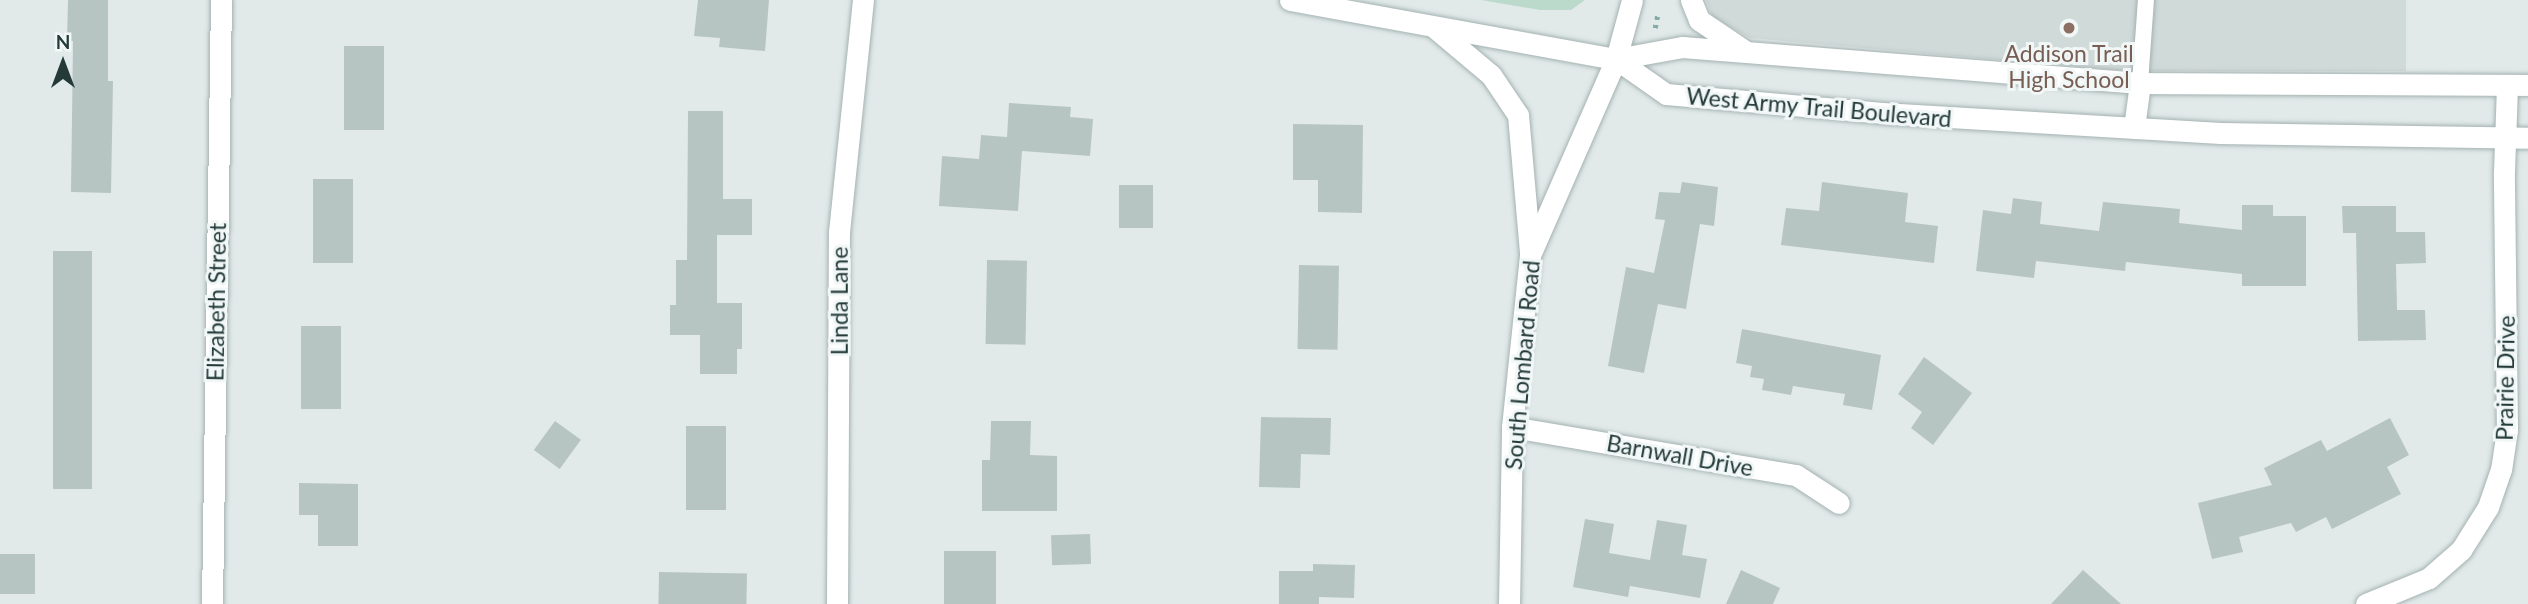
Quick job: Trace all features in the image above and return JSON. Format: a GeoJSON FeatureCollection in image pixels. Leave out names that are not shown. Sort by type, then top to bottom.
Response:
{"type":"FeatureCollection","features":[{"type":"Feature","properties":{"kind":"street","name":"Elizabeth Street"},"geometry":{"type":"LineString","coordinates":[[212,604],[221,0]]}},
{"type":"Feature","properties":{"kind":"street","name":"Linda Lane"},"geometry":{"type":"LineString","coordinates":[[837,604],[839,232],[863,0]]}},
{"type":"Feature","properties":{"kind":"street"},"geometry":{"type":"LineString","coordinates":[[1290,0],[1616,59],[1683,47],[2140,83],[2518,85]]}},
{"type":"Feature","properties":{"kind":"street","name":"South Lombard Road"},"geometry":{"type":"LineString","coordinates":[[1509,604],[1512,427],[1530,255],[1616,59],[1632,0]]}},
{"type":"Feature","properties":{"kind":"street"},"geometry":{"type":"LineString","coordinates":[[1691,0],[1699,20],[1747,52]]}},
{"type":"Feature","properties":{"kind":"street"},"geometry":{"type":"LineString","coordinates":[[1434,26],[1491,75],[1518,115],[1530,255]]}},
{"type":"Feature","properties":{"kind":"street","name":"West Army Trail Boulevard"},"geometry":{"type":"LineString","coordinates":[[1616,59],[1665,94],[1882,113],[2134,128],[2528,138]]}},
{"type":"Feature","properties":{"kind":"street"},"geometry":{"type":"LineString","coordinates":[[2134,128],[2140,83]]}},
{"type":"Feature","properties":{"kind":"street","name":"Prairie Drive"},"geometry":{"type":"LineString","coordinates":[[2366,604],[2429,578],[2461,550],[2488,507],[2501,470],[2507,430],[2505,138],[2518,85]]}},
{"type":"Feature","properties":{"kind":"street","name":"Barnwall Drive"},"geometry":{"type":"LineString","coordinates":[[1512,427],[1796,475],[1839,503]]}},
{"type":"Feature","properties":{"kind":"lane"},"geometry":{"type":"LineString","coordinates":[[2140,83],[2146,0]]}},
{"type":"Feature","properties":{"kind":"path"},"geometry":{"type":"LineString","coordinates":[[1655,29],[1658,12]]}},
{"type":"Feature","properties":{"kind":"shaded area","name":"Addison Trail High School"},"geometry":{"type":"Polygon","coordinates":[[[1706,0],[2406,0],[2406,71],[2129,71],[1750,38],[1713,17],[1706,0]]]}},
{"type":"Feature","properties":{"kind":"green space"},"geometry":{"type":"Polygon","coordinates":[[[1481,0],[1585,0],[1571,10],[1540,10],[1481,0]]]}},
{"type":"Feature","properties":{"kind":"building"},"geometry":{"type":"Polygon","coordinates":[[[68,0],[108,0],[108,81],[113,81],[111,193],[71,192],[73,41],[67,41],[68,0]]]}},
{"type":"Feature","properties":{"kind":"building"},"geometry":{"type":"Polygon","coordinates":[[[698,0],[769,0],[765,51],[719,47],[720,38],[694,36],[698,0]]]}},
{"type":"Feature","properties":{"kind":"building"},"geometry":{"type":"Polygon","coordinates":[[[344,46],[384,46],[384,130],[344,130],[344,46]]]}},
{"type":"Feature","properties":{"kind":"building"},"geometry":{"type":"Polygon","coordinates":[[[1009,103],[1071,107],[1070,117],[1093,119],[1090,156],[1022,151],[1018,211],[939,206],[942,156],[979,159],[981,135],[1007,137],[1009,103]]]}},
{"type":"Feature","properties":{"kind":"building"},"geometry":{"type":"Polygon","coordinates":[[[688,111],[723,111],[723,199],[752,199],[752,235],[717,235],[717,303],[742,303],[742,349],[737,349],[737,374],[700,374],[700,335],[670,335],[670,305],[676,305],[676,260],[687,260],[688,111]]]}},
{"type":"Feature","properties":{"kind":"building"},"geometry":{"type":"Polygon","coordinates":[[[1293,124],[1363,125],[1362,213],[1318,212],[1318,180],[1293,180],[1293,124]]]}},
{"type":"Feature","properties":{"kind":"building"},"geometry":{"type":"Polygon","coordinates":[[[313,179],[353,179],[353,263],[313,263],[313,179]]]}},
{"type":"Feature","properties":{"kind":"building"},"geometry":{"type":"Polygon","coordinates":[[[1682,182],[1718,187],[1714,226],[1700,224],[1686,309],[1658,304],[1644,373],[1608,366],[1626,267],[1654,273],[1665,220],[1655,219],[1659,192],[1680,193],[1682,182]]]}},
{"type":"Feature","properties":{"kind":"building"},"geometry":{"type":"Polygon","coordinates":[[[1822,182],[1908,193],[1905,222],[1938,226],[1934,263],[1781,245],[1786,208],[1819,211],[1822,182]]]}},
{"type":"Feature","properties":{"kind":"building"},"geometry":{"type":"Polygon","coordinates":[[[1119,185],[1153,185],[1153,228],[1119,228],[1119,185]]]}},
{"type":"Feature","properties":{"kind":"building"},"geometry":{"type":"Polygon","coordinates":[[[2013,198],[2042,202],[2040,224],[2099,231],[2103,202],[2180,209],[2179,223],[2242,230],[2242,205],[2273,205],[2273,216],[2306,216],[2306,286],[2242,286],[2242,274],[2126,262],[2125,271],[2036,261],[2034,278],[1976,271],[1983,210],[2011,214],[2013,198]]]}},
{"type":"Feature","properties":{"kind":"building"},"geometry":{"type":"Polygon","coordinates":[[[2342,206],[2396,206],[2396,232],[2425,232],[2426,263],[2396,264],[2397,310],[2425,310],[2426,340],[2358,341],[2356,233],[2343,233],[2342,206]]]}},
{"type":"Feature","properties":{"kind":"building"},"geometry":{"type":"Polygon","coordinates":[[[53,251],[92,251],[92,489],[53,489],[53,251]]]}},
{"type":"Feature","properties":{"kind":"building"},"geometry":{"type":"Polygon","coordinates":[[[987,260],[1027,261],[1026,345],[986,344],[987,260]]]}},
{"type":"Feature","properties":{"kind":"building"},"geometry":{"type":"Polygon","coordinates":[[[1299,265],[1339,266],[1338,350],[1298,349],[1299,265]]]}},
{"type":"Feature","properties":{"kind":"building"},"geometry":{"type":"Polygon","coordinates":[[[301,326],[341,326],[341,409],[301,409],[301,326]]]}},
{"type":"Feature","properties":{"kind":"building"},"geometry":{"type":"Polygon","coordinates":[[[1742,329],[1881,355],[1872,410],[1843,405],[1845,394],[1793,386],[1791,395],[1762,390],[1764,379],[1750,377],[1752,366],[1736,363],[1742,329]]]}},
{"type":"Feature","properties":{"kind":"building"},"geometry":{"type":"Polygon","coordinates":[[[1924,357],[1972,393],[1933,445],[1911,428],[1922,412],[1898,394],[1924,357]]]}},
{"type":"Feature","properties":{"kind":"building"},"geometry":{"type":"Polygon","coordinates":[[[1261,417],[1331,418],[1330,455],[1301,454],[1300,488],[1259,487],[1261,417]]]}},
{"type":"Feature","properties":{"kind":"building"},"geometry":{"type":"Polygon","coordinates":[[[2390,418],[2409,455],[2387,467],[2401,494],[2332,529],[2326,517],[2296,532],[2291,523],[2239,537],[2243,552],[2212,559],[2198,503],[2272,485],[2264,468],[2321,440],[2327,451],[2390,418]]]}},
{"type":"Feature","properties":{"kind":"building"},"geometry":{"type":"Polygon","coordinates":[[[555,421],[581,440],[560,469],[534,450],[555,421]]]}},
{"type":"Feature","properties":{"kind":"building"},"geometry":{"type":"Polygon","coordinates":[[[991,421],[1031,421],[1030,455],[1057,456],[1057,511],[982,511],[982,460],[990,460],[991,421]]]}},
{"type":"Feature","properties":{"kind":"building"},"geometry":{"type":"Polygon","coordinates":[[[686,426],[726,426],[726,510],[686,510],[686,426]]]}},
{"type":"Feature","properties":{"kind":"building"},"geometry":{"type":"Polygon","coordinates":[[[299,483],[358,484],[358,546],[318,546],[318,515],[299,515],[299,483]]]}},
{"type":"Feature","properties":{"kind":"building"},"geometry":{"type":"Polygon","coordinates":[[[1585,519],[1614,524],[1609,553],[1650,560],[1657,520],[1687,525],[1682,555],[1707,559],[1700,598],[1630,586],[1628,597],[1573,587],[1585,519]]]}},
{"type":"Feature","properties":{"kind":"building"},"geometry":{"type":"Polygon","coordinates":[[[1090,534],[1091,564],[1052,565],[1051,535],[1090,534]]]}},
{"type":"Feature","properties":{"kind":"building"},"geometry":{"type":"Polygon","coordinates":[[[944,551],[996,551],[996,604],[944,604],[944,551]]]}},
{"type":"Feature","properties":{"kind":"building"},"geometry":{"type":"Polygon","coordinates":[[[0,554],[35,554],[35,594],[0,594],[0,554]]]}},
{"type":"Feature","properties":{"kind":"building"},"geometry":{"type":"Polygon","coordinates":[[[1313,564],[1355,565],[1354,598],[1319,597],[1319,604],[1279,604],[1279,571],[1313,571],[1313,564]]]}},
{"type":"Feature","properties":{"kind":"building"},"geometry":{"type":"Polygon","coordinates":[[[1741,570],[1780,588],[1773,604],[1726,604],[1741,570]]]}},
{"type":"Feature","properties":{"kind":"building"},"geometry":{"type":"Polygon","coordinates":[[[2083,570],[2121,604],[2051,604],[2083,570]]]}},
{"type":"Feature","properties":{"kind":"building"},"geometry":{"type":"Polygon","coordinates":[[[659,572],[747,574],[746,604],[658,604],[659,572]]]}},
{"type":"Feature","properties":{"kind":"place","name":"Addison Trail High School"},"geometry":{"type":"Point","coordinates":[2069,28]}}]}
